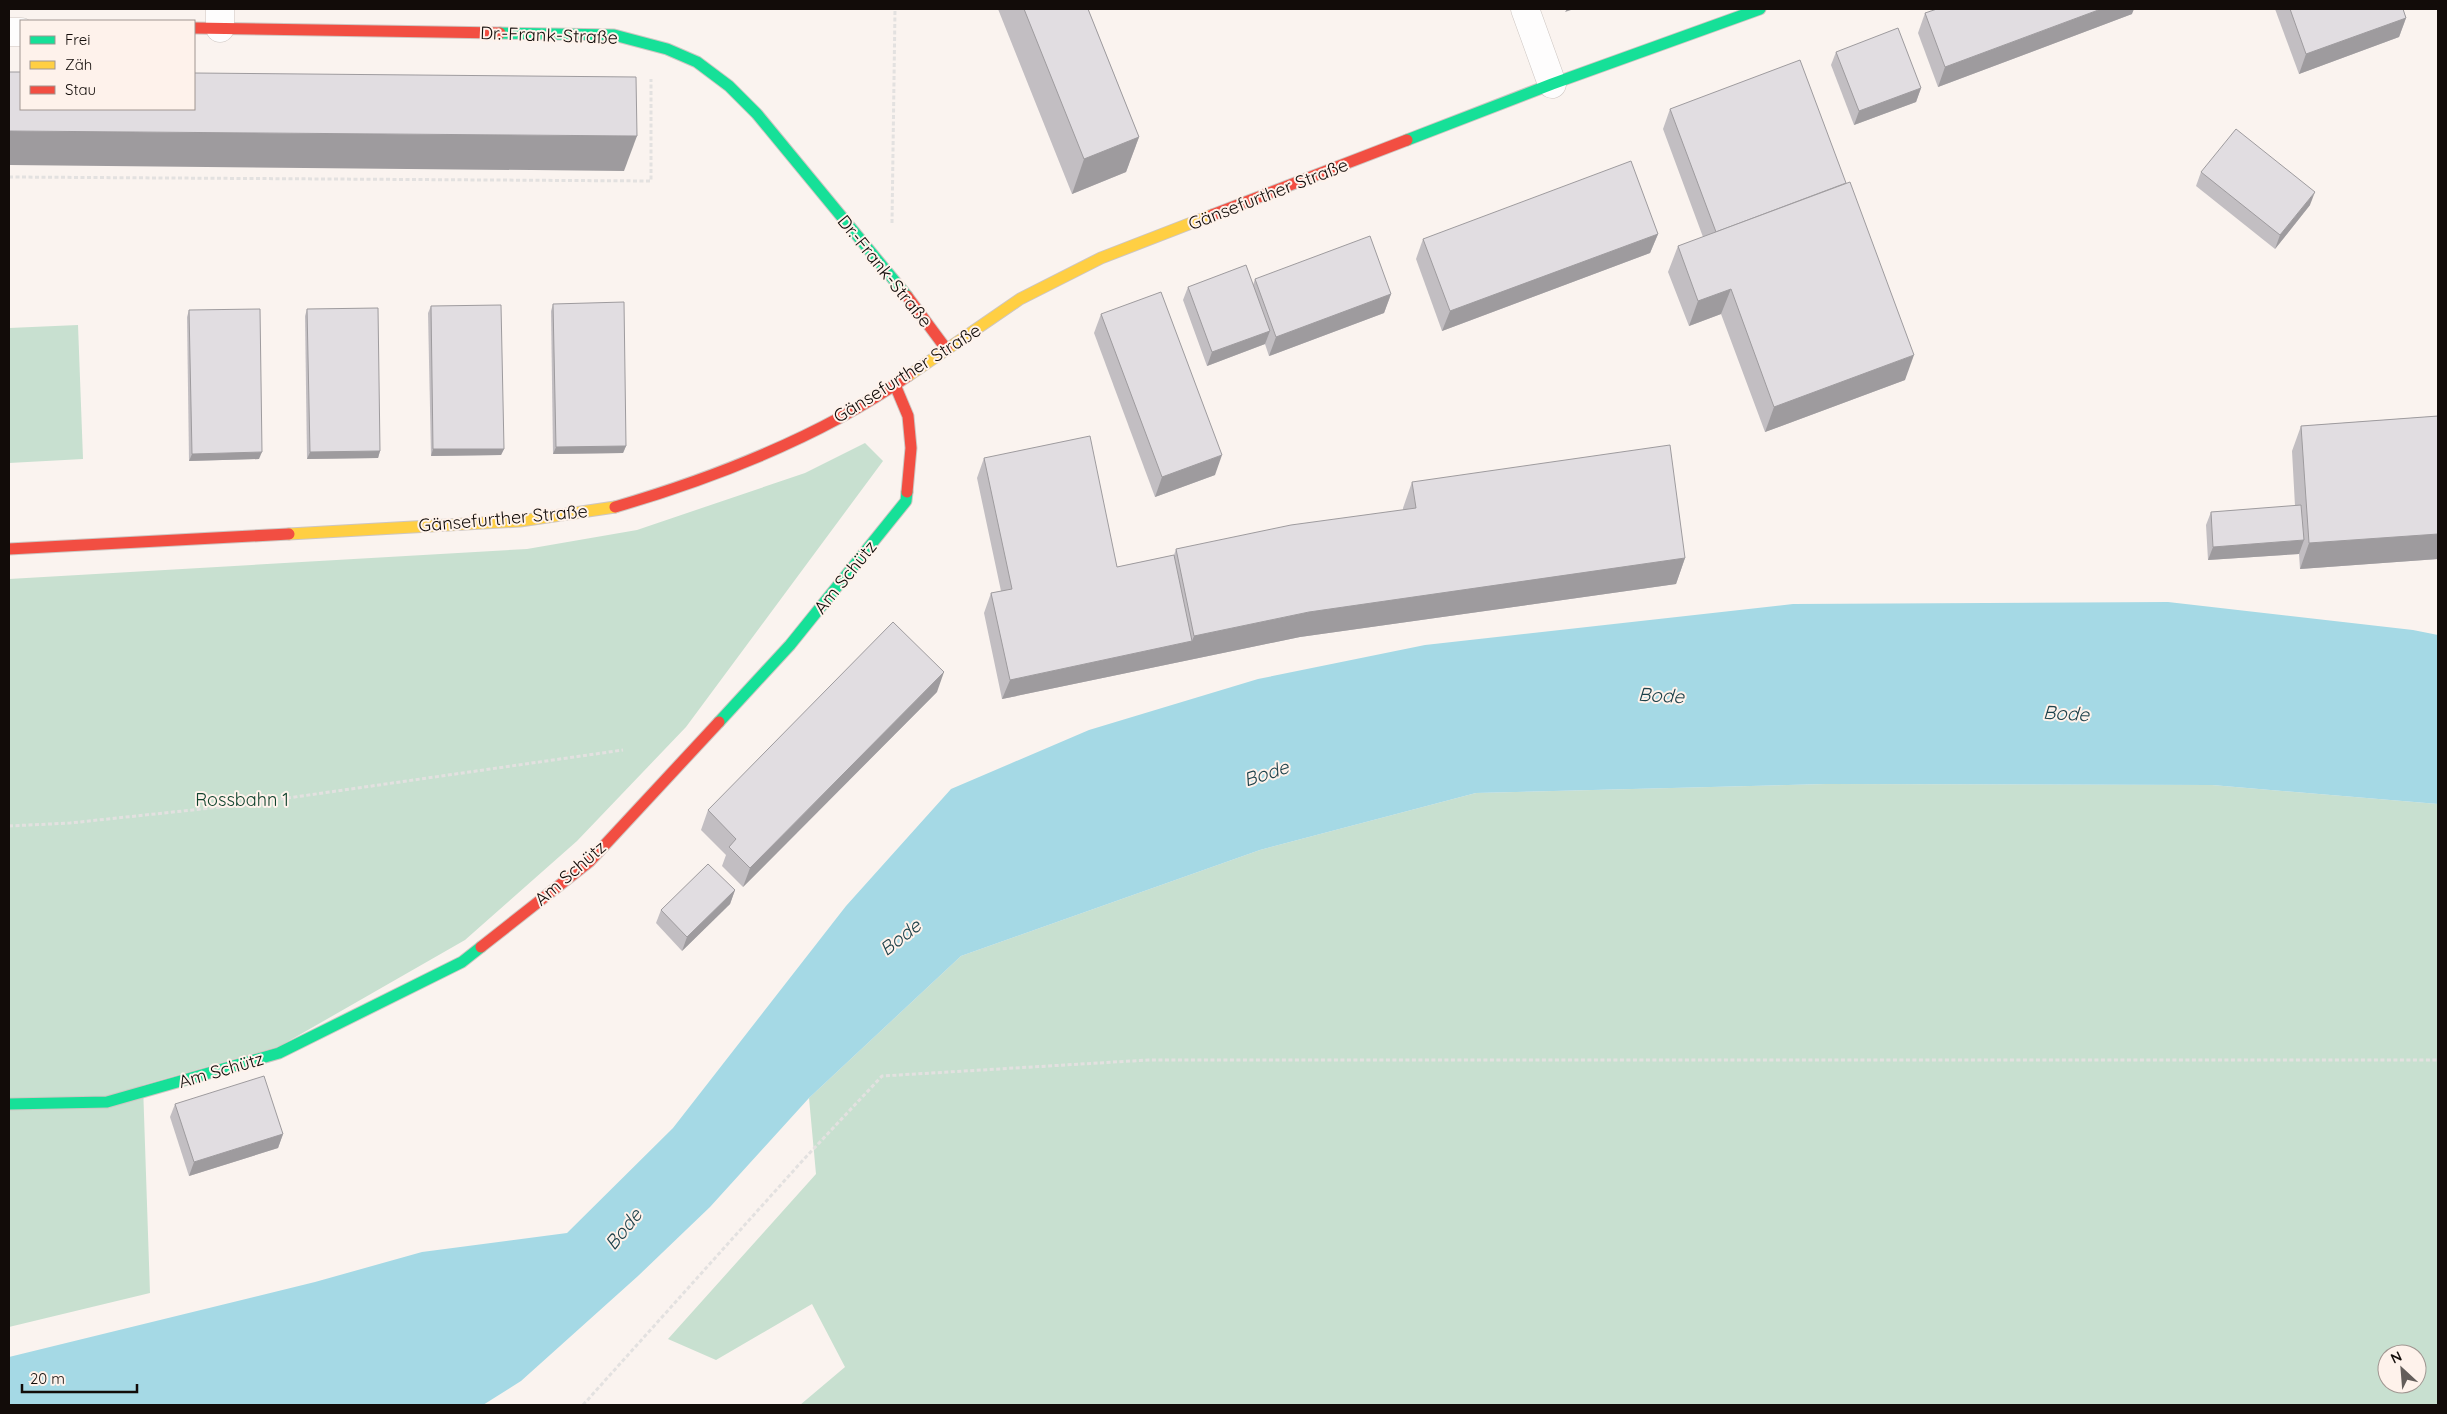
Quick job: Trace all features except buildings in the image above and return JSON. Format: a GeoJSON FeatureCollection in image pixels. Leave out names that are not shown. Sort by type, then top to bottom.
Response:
{"type":"FeatureCollection","features":[{"type":"Feature","properties":{"kind":"street"},"geometry":{"type":"LineString","coordinates":[[1525,9],[1552,84]]}},
{"type":"Feature","properties":{"kind":"street","name":"Gänsefurther Straße"},"geometry":{"type":"LineString","coordinates":[[9,549],[520,521],[614,507],[697,481],[821,427],[895,385],[1020,299],[1101,258],[1552,84],[1760,9]]}},
{"type":"Feature","properties":{"kind":"street","name":"Dr.-Frank-Straße"},"geometry":{"type":"LineString","coordinates":[[211,22],[614,36],[651,44],[696,62],[724,81],[752,110],[871,251],[922,314],[947,350]]}},
{"type":"Feature","properties":{"kind":"street","name":"Am Schütz"},"geometry":{"type":"LineString","coordinates":[[9,1104],[107,1102],[279,1053],[462,962],[589,862],[790,645],[906,501],[911,448],[908,416],[895,385]]}},
{"type":"Feature","properties":{"kind":"path"},"geometry":{"type":"LineString","coordinates":[[871,251],[892,224],[895,9]]}},
{"type":"Feature","properties":{"kind":"path"},"geometry":{"type":"LineString","coordinates":[[9,177],[651,180],[651,44]]}},
{"type":"Feature","properties":{"kind":"path"},"geometry":{"type":"LineString","coordinates":[[9,826],[70,824],[239,805],[623,750]]}},
{"type":"Feature","properties":{"kind":"path"},"geometry":{"type":"LineString","coordinates":[[583,1405],[804,1159],[882,1076],[1148,1060],[2438,1060]]}},
{"type":"Feature","properties":{"kind":"green space"},"geometry":{"type":"Polygon","coordinates":[[[78,325],[83,459],[9,463],[9,328],[78,325]]]}},
{"type":"Feature","properties":{"kind":"green space","name":"Rossbahn 1"},"geometry":{"type":"Polygon","coordinates":[[[865,443],[883,461],[686,727],[577,841],[465,940],[280,1046],[143,1085],[150,1293],[9,1327],[9,579],[527,549],[637,530],[805,473],[865,443]]]}},
{"type":"Feature","properties":{"kind":"green space"},"geometry":{"type":"Polygon","coordinates":[[[1826,784],[2212,785],[2438,804],[2438,1405],[800,1405],[845,1367],[812,1304],[716,1360],[668,1339],[816,1174],[809,1098],[961,956],[1260,850],[1476,793],[1826,784]]]}},
{"type":"Feature","properties":{"kind":"water","name":"Bode"},"geometry":{"type":"Polygon","coordinates":[[[2168,602],[2413,630],[2438,635],[2438,804],[2212,785],[1826,784],[1476,793],[1260,850],[961,956],[809,1098],[710,1207],[638,1276],[521,1381],[483,1405],[9,1405],[9,1357],[315,1282],[422,1252],[567,1233],[673,1128],[846,906],[951,789],[1089,730],[1258,679],[1425,645],[1793,604],[2168,602]]]}},
{"type":"Feature","properties":{"kind":"traffic: fast"},"geometry":{"type":"LineString","coordinates":[[1407,140],[1552,84],[1760,9]]}},
{"type":"Feature","properties":{"kind":"traffic: fast"},"geometry":{"type":"LineString","coordinates":[[500,33],[614,35],[667,49],[697,62],[729,86],[757,114],[907,296]]}},
{"type":"Feature","properties":{"kind":"traffic: fast"},"geometry":{"type":"LineString","coordinates":[[719,722],[790,645],[906,501],[907,492]]}},
{"type":"Feature","properties":{"kind":"traffic: fast"},"geometry":{"type":"LineString","coordinates":[[9,1104],[107,1102],[279,1053],[462,962],[481,947]]}},
{"type":"Feature","properties":{"kind":"traffic: slow"},"geometry":{"type":"LineString","coordinates":[[908,376],[1020,299],[1101,258],[1212,215]]}},
{"type":"Feature","properties":{"kind":"traffic: slow"},"geometry":{"type":"LineString","coordinates":[[289,534],[520,521],[615,507]]}},
{"type":"Feature","properties":{"kind":"traffic: jam"},"geometry":{"type":"LineString","coordinates":[[195,28],[500,33]]}},
{"type":"Feature","properties":{"kind":"traffic: jam"},"geometry":{"type":"LineString","coordinates":[[1212,215],[1407,140]]}},
{"type":"Feature","properties":{"kind":"traffic: jam"},"geometry":{"type":"LineString","coordinates":[[907,296],[947,350]]}},
{"type":"Feature","properties":{"kind":"traffic: jam"},"geometry":{"type":"LineString","coordinates":[[615,507],[691,483],[767,453],[840,417],[908,376]]}},
{"type":"Feature","properties":{"kind":"traffic: jam"},"geometry":{"type":"LineString","coordinates":[[895,385],[908,416],[911,448],[907,492]]}},
{"type":"Feature","properties":{"kind":"traffic: jam"},"geometry":{"type":"LineString","coordinates":[[9,549],[289,534]]}},
{"type":"Feature","properties":{"kind":"traffic: jam"},"geometry":{"type":"LineString","coordinates":[[481,947],[589,862],[719,722]]}}]}
